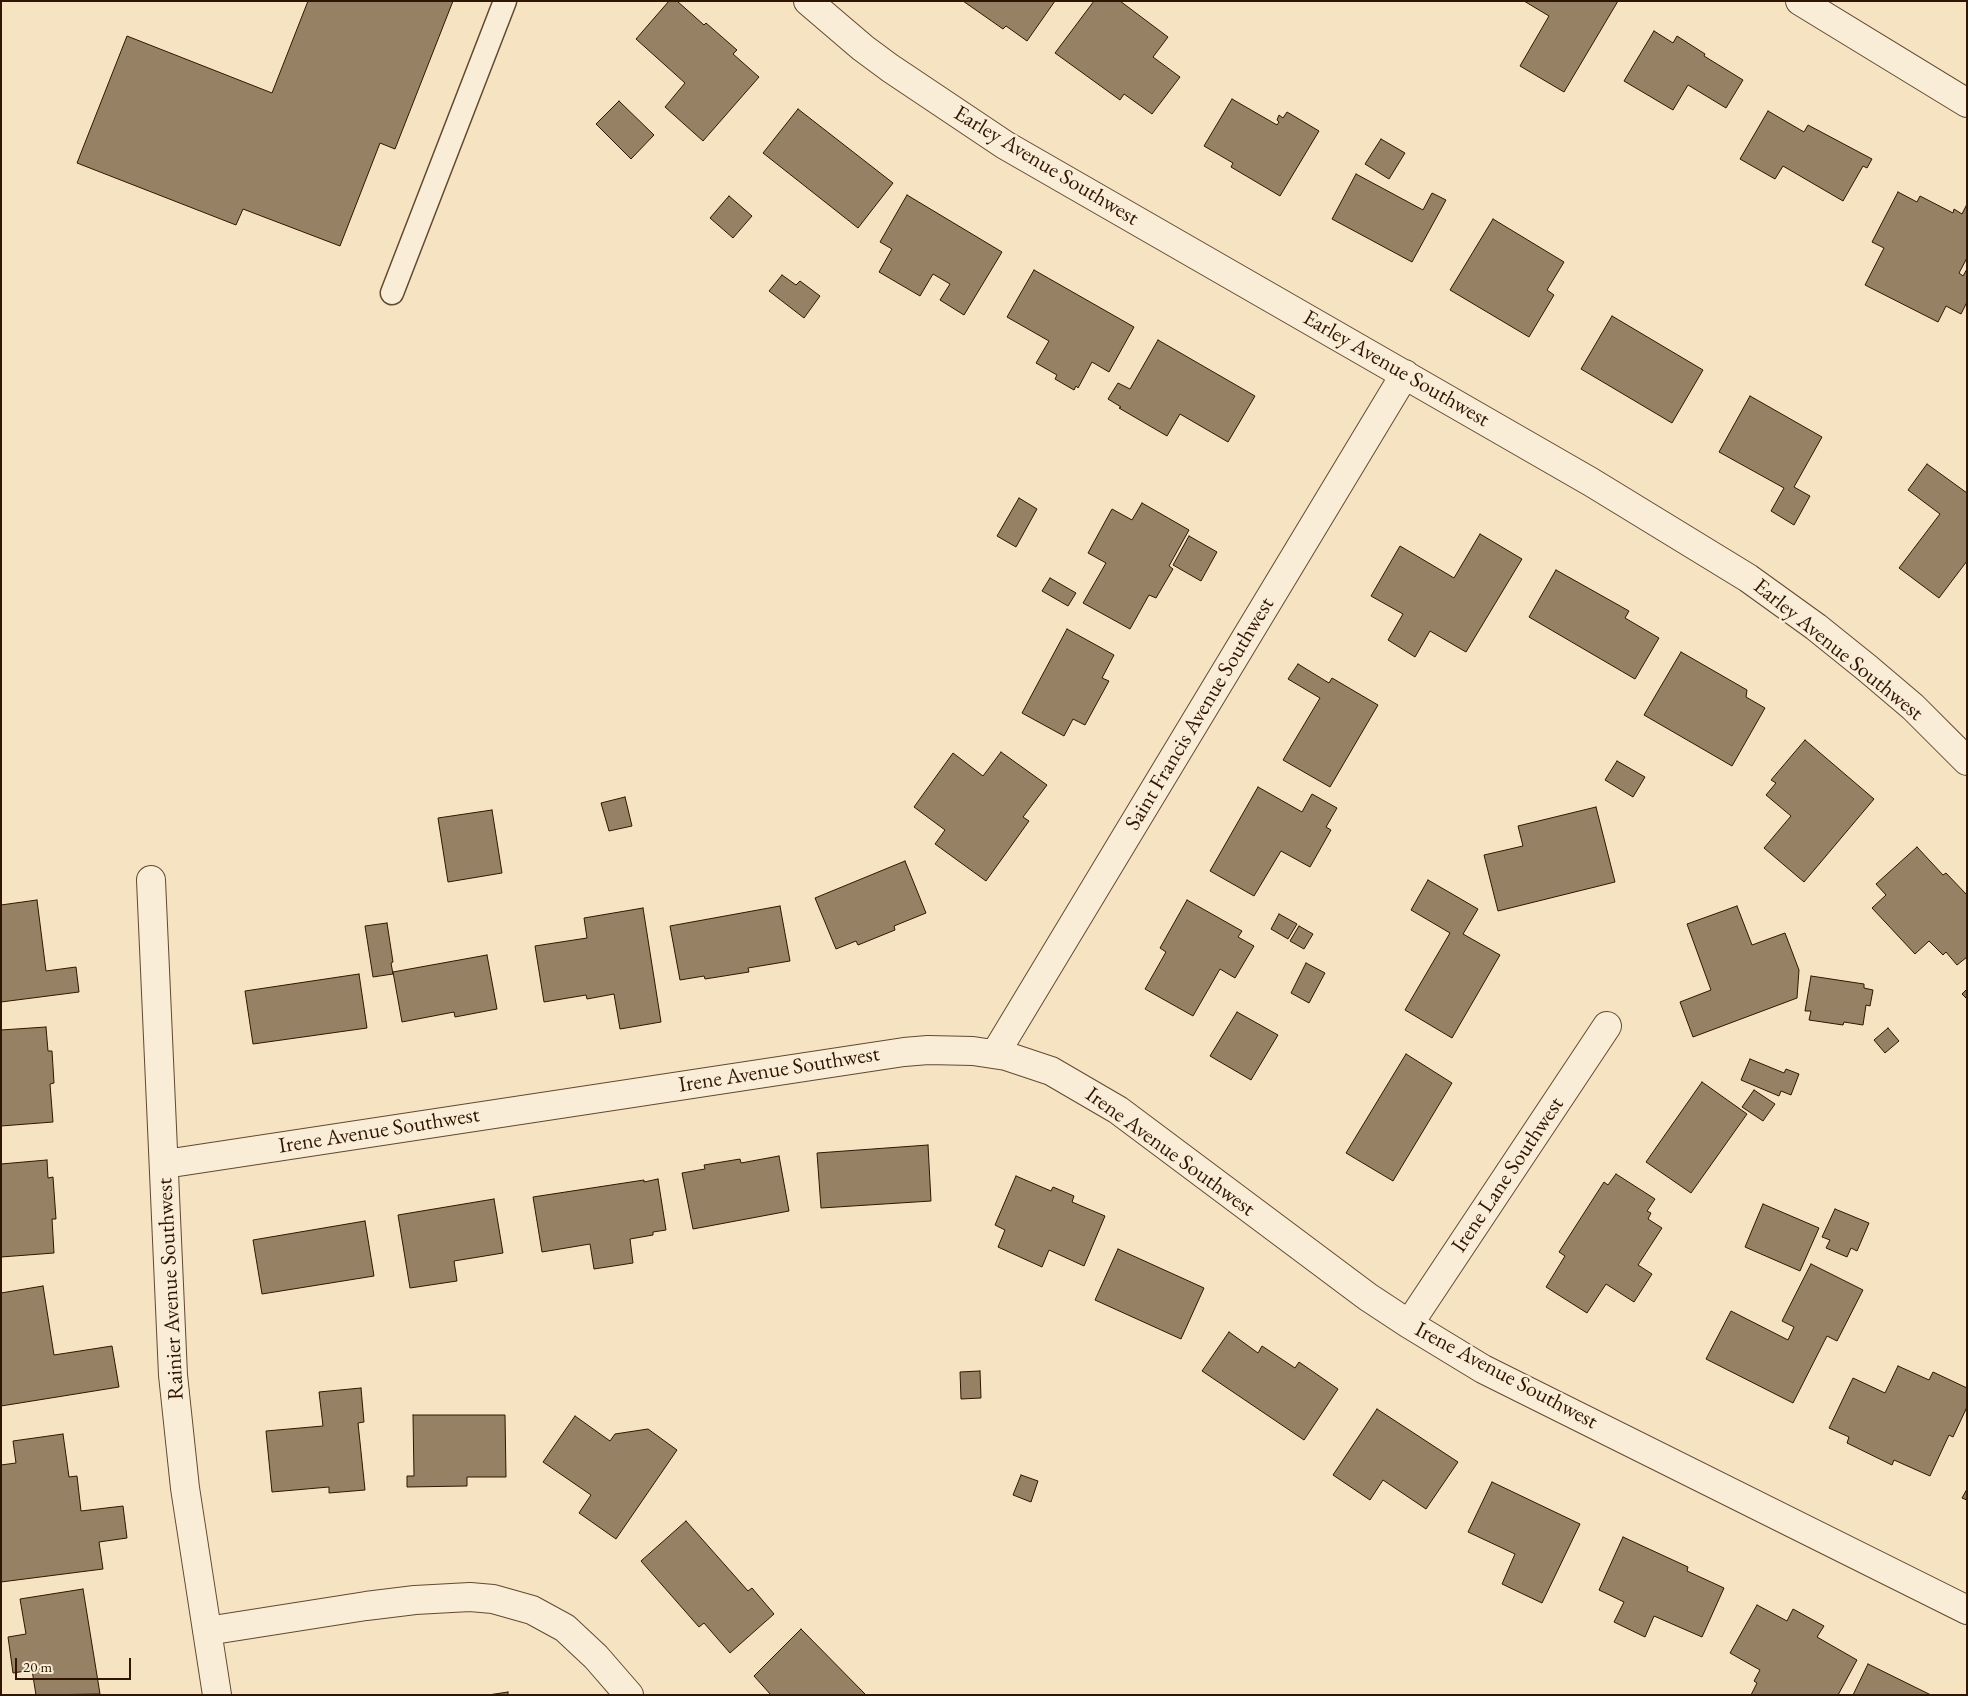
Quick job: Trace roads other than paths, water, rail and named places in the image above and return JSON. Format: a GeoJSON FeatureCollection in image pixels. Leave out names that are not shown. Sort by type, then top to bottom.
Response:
{"type":"FeatureCollection","features":[{"type":"Feature","properties":{"kind":"street","name":"Earley Avenue Southwest"},"geometry":{"type":"LineString","coordinates":[[808,1],[863,48],[890,68],[1005,145],[1608,492],[1755,583],[1816,627],[1867,668],[1912,707],[1967,761]]}},
{"type":"Feature","properties":{"kind":"street"},"geometry":{"type":"LineString","coordinates":[[1800,1],[1967,103]]}},
{"type":"Feature","properties":{"kind":"street","name":"Saint Francis Avenue Southwest"},"geometry":{"type":"LineString","coordinates":[[995,1054],[1405,374]]}},
{"type":"Feature","properties":{"kind":"street","name":"Rainier Avenue Southwest"},"geometry":{"type":"LineString","coordinates":[[151,880],[173,1375],[185,1488],[217,1695]]}},
{"type":"Feature","properties":{"kind":"street","name":"Irene Lane Southwest"},"geometry":{"type":"LineString","coordinates":[[1408,1324],[1607,1026]]}},
{"type":"Feature","properties":{"kind":"street","name":"Irene Avenue Southwest"},"geometry":{"type":"LineString","coordinates":[[165,1164],[904,1052],[952,1050],[995,1054],[1050,1071],[1118,1110],[1324,1265],[1408,1324],[1483,1369],[1967,1610]]}},
{"type":"Feature","properties":{"kind":"street"},"geometry":{"type":"LineString","coordinates":[[207,1631],[416,1600],[463,1597],[493,1599],[532,1610],[565,1628],[596,1657],[629,1695]]}},
{"type":"Feature","properties":{"kind":"lane"},"geometry":{"type":"LineString","coordinates":[[392,293],[505,1]]}}]}
